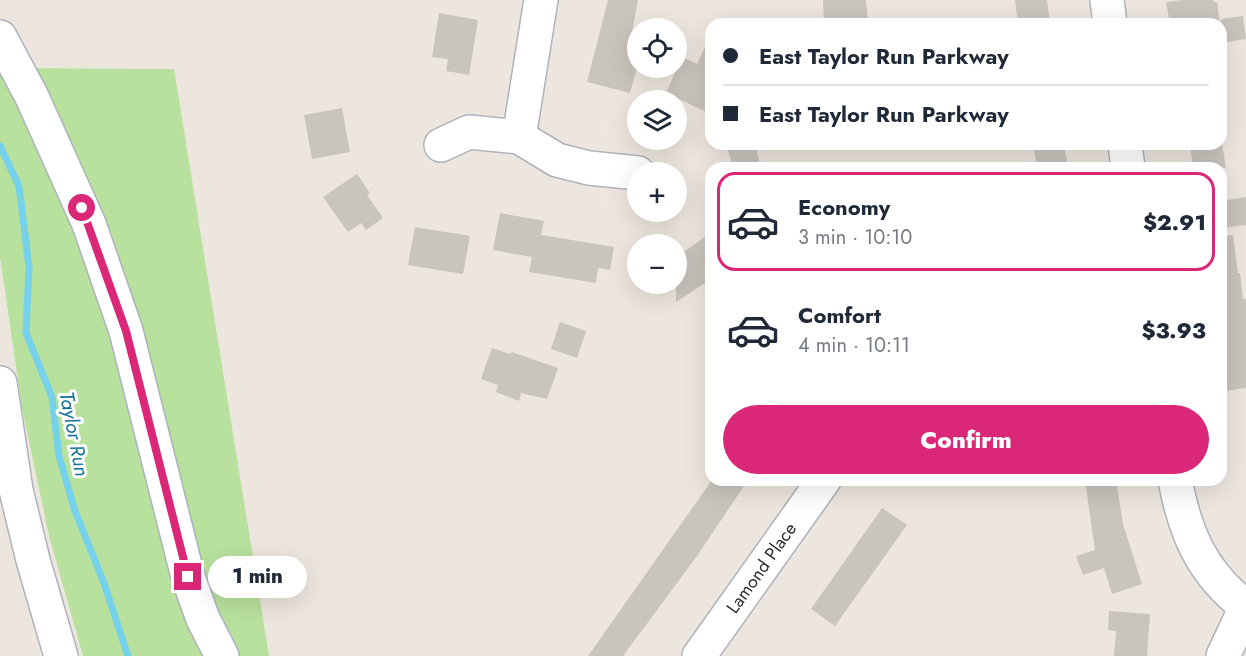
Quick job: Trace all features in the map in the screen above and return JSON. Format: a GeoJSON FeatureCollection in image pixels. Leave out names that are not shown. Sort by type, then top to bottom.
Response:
{"type":"FeatureCollection","features":[{"type":"Feature","properties":{"kind":"street"},"geometry":{"type":"LineString","coordinates":[[519,137],[541,0]]}},
{"type":"Feature","properties":{"kind":"street"},"geometry":{"type":"LineString","coordinates":[[1107,0],[1109,18]]}},
{"type":"Feature","properties":{"kind":"street"},"geometry":{"type":"LineString","coordinates":[[0,37],[32,97],[89,224],[126,331],[188,577],[203,619],[222,656]]}},
{"type":"Feature","properties":{"kind":"street"},"geometry":{"type":"LineString","coordinates":[[441,145],[469,132],[519,137],[557,160],[589,168],[627,172]]}},
{"type":"Feature","properties":{"kind":"street"},"geometry":{"type":"LineString","coordinates":[[0,383],[16,490],[33,560],[61,656]]}},
{"type":"Feature","properties":{"kind":"street","name":"Lamond Place"},"geometry":{"type":"LineString","coordinates":[[699,656],[821,486]]}},
{"type":"Feature","properties":{"kind":"street"},"geometry":{"type":"LineString","coordinates":[[1176,486],[1189,536],[1199,557],[1231,595],[1246,607],[1223,656]]}},
{"type":"Feature","properties":{"kind":"green space"},"geometry":{"type":"Polygon","coordinates":[[[0,68],[174,69],[269,656],[83,656],[49,536],[22,408],[0,257],[0,68]]]}},
{"type":"Feature","properties":{"kind":"building"},"geometry":{"type":"Polygon","coordinates":[[[608,0],[638,0],[635,18],[627,18],[627,78],[634,78],[631,90],[627,90],[627,92],[587,82],[608,0]]]}},
{"type":"Feature","properties":{"kind":"building"},"geometry":{"type":"Polygon","coordinates":[[[823,0],[866,0],[868,18],[824,18],[823,0]]]}},
{"type":"Feature","properties":{"kind":"building"},"geometry":{"type":"Polygon","coordinates":[[[1015,0],[1047,0],[1049,18],[1017,18],[1015,0]]]}},
{"type":"Feature","properties":{"kind":"building"},"geometry":{"type":"Polygon","coordinates":[[[1213,0],[1217,2],[1219,18],[1169,18],[1166,2],[1213,0]]]}},
{"type":"Feature","properties":{"kind":"building"},"geometry":{"type":"Polygon","coordinates":[[[439,13],[478,20],[469,75],[446,71],[448,59],[432,57],[439,13]]]}},
{"type":"Feature","properties":{"kind":"building"},"geometry":{"type":"Polygon","coordinates":[[[1243,16],[1246,39],[1227,42],[1227,18],[1243,16]]]}},
{"type":"Feature","properties":{"kind":"building"},"geometry":{"type":"Polygon","coordinates":[[[705,47],[705,111],[687,103],[687,90],[667,90],[673,78],[687,78],[687,59],[697,64],[705,47]]]}},
{"type":"Feature","properties":{"kind":"building"},"geometry":{"type":"Polygon","coordinates":[[[342,108],[350,152],[312,159],[304,115],[342,108]]]}},
{"type":"Feature","properties":{"kind":"building"},"geometry":{"type":"Polygon","coordinates":[[[728,150],[756,150],[760,162],[731,162],[728,150]]]}},
{"type":"Feature","properties":{"kind":"building"},"geometry":{"type":"Polygon","coordinates":[[[1034,150],[1065,150],[1067,162],[1036,162],[1034,150]]]}},
{"type":"Feature","properties":{"kind":"building"},"geometry":{"type":"Polygon","coordinates":[[[1191,150],[1223,150],[1225,162],[1192,162],[1191,150]]]}},
{"type":"Feature","properties":{"kind":"building"},"geometry":{"type":"Polygon","coordinates":[[[357,174],[370,193],[367,195],[383,218],[366,230],[361,223],[348,232],[323,197],[357,174]]]}},
{"type":"Feature","properties":{"kind":"building"},"geometry":{"type":"Polygon","coordinates":[[[1246,197],[1246,225],[1227,227],[1227,200],[1246,197]]]}},
{"type":"Feature","properties":{"kind":"building"},"geometry":{"type":"Polygon","coordinates":[[[500,213],[544,221],[541,235],[614,247],[610,270],[598,268],[596,283],[529,272],[532,257],[493,250],[500,213]]]}},
{"type":"Feature","properties":{"kind":"building"},"geometry":{"type":"Polygon","coordinates":[[[415,227],[470,236],[463,274],[408,265],[415,227]]]}},
{"type":"Feature","properties":{"kind":"building"},"geometry":{"type":"Polygon","coordinates":[[[1233,235],[1243,299],[1246,299],[1246,388],[1227,391],[1227,236],[1233,235]]]}},
{"type":"Feature","properties":{"kind":"building"},"geometry":{"type":"Polygon","coordinates":[[[705,237],[705,283],[676,302],[676,294],[687,294],[687,249],[705,237]]]}},
{"type":"Feature","properties":{"kind":"building"},"geometry":{"type":"Polygon","coordinates":[[[560,322],[586,331],[577,358],[551,349],[560,322]]]}},
{"type":"Feature","properties":{"kind":"building"},"geometry":{"type":"Polygon","coordinates":[[[492,348],[510,354],[512,352],[558,368],[547,399],[521,393],[519,401],[496,392],[498,385],[481,379],[492,348]]]}},
{"type":"Feature","properties":{"kind":"building"},"geometry":{"type":"Polygon","coordinates":[[[708,486],[744,486],[697,556],[623,656],[588,656],[708,486]]]}},
{"type":"Feature","properties":{"kind":"building"},"geometry":{"type":"Polygon","coordinates":[[[1086,486],[1117,486],[1123,524],[1142,584],[1112,594],[1104,568],[1083,575],[1076,556],[1095,550],[1086,486]]]}},
{"type":"Feature","properties":{"kind":"building"},"geometry":{"type":"Polygon","coordinates":[[[882,508],[907,525],[835,626],[811,609],[882,508]]]}},
{"type":"Feature","properties":{"kind":"building"},"geometry":{"type":"Polygon","coordinates":[[[1109,611],[1150,614],[1147,656],[1114,656],[1116,631],[1108,630],[1109,611]]]}},
{"type":"Feature","properties":{"kind":"waterway","name":"Taylor Run"},"geometry":{"type":"LineString","coordinates":[[0,146],[19,186],[29,267],[26,333],[52,397],[59,456],[75,511],[104,583],[128,656]]}},
{"type":"Feature","properties":{"kind":"route"},"geometry":{"type":"LineString","coordinates":[[82,208],[126,331],[188,577]]}}]}
